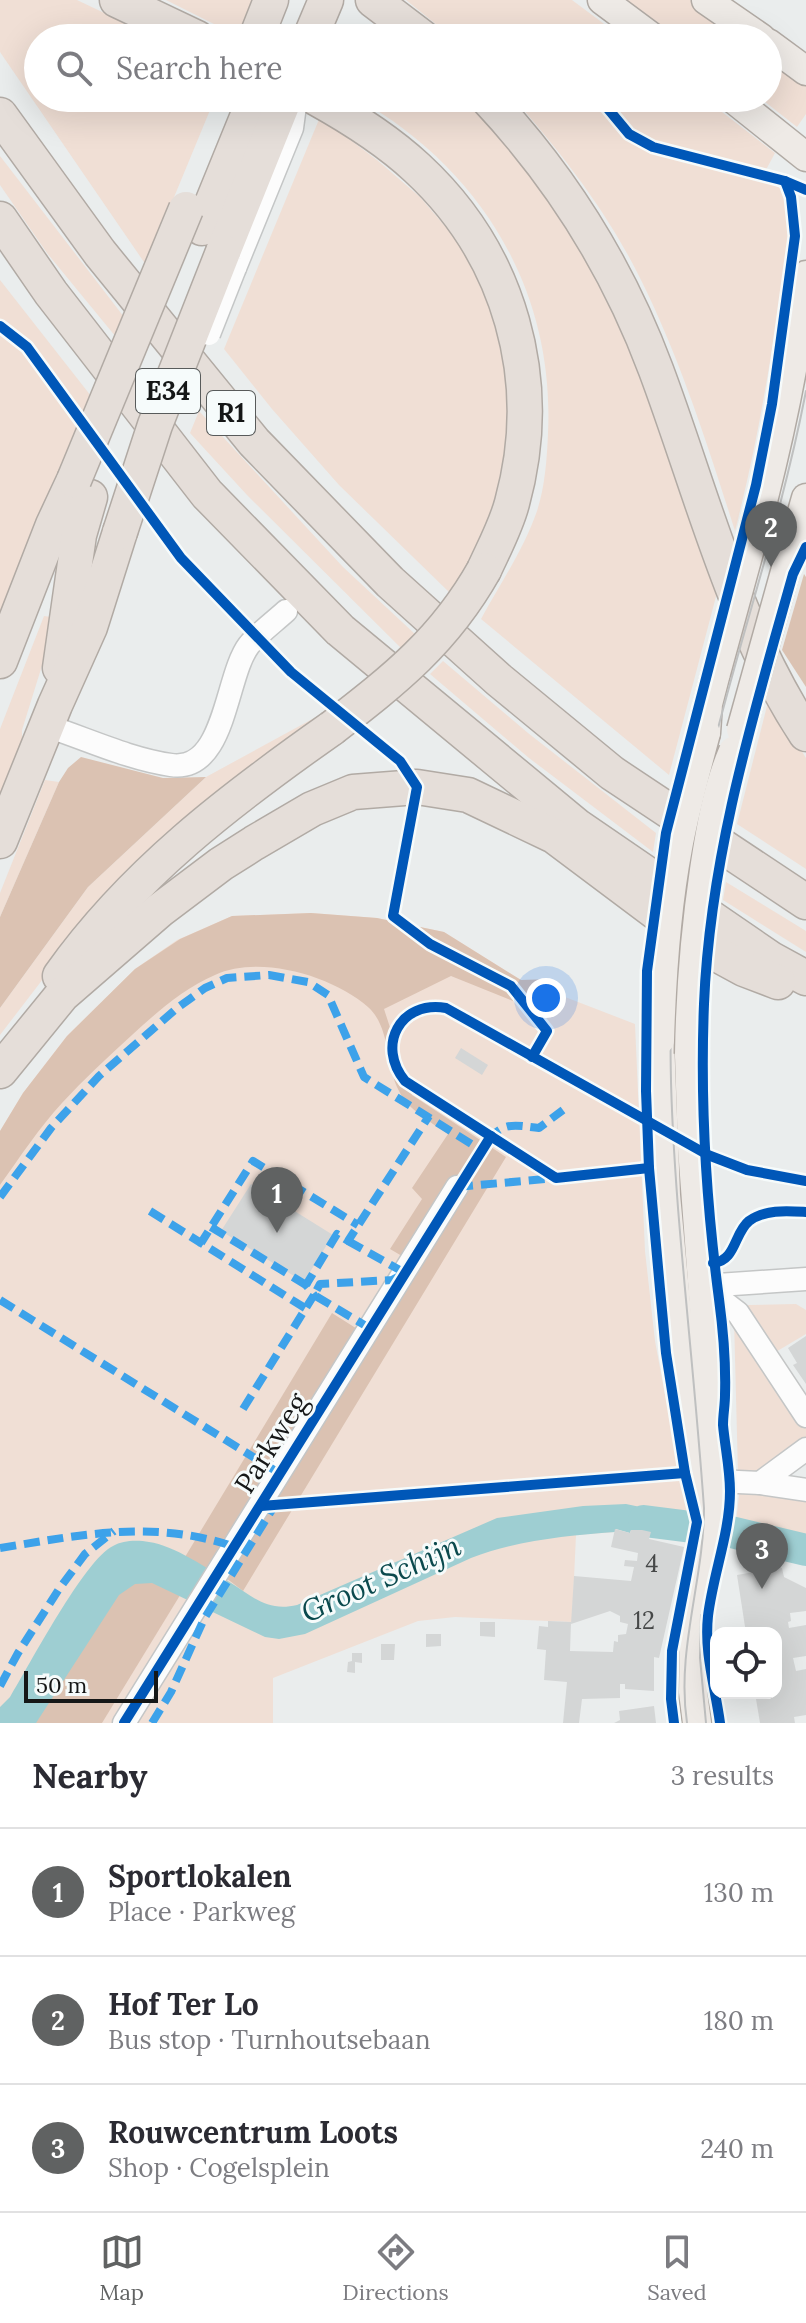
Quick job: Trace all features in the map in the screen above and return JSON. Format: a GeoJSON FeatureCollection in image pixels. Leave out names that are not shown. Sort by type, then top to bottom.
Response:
{"type":"FeatureCollection","features":[{"type":"Feature","properties":{"kind":"highway"},"geometry":{"type":"LineString","coordinates":[[117,0],[168,24]]}},
{"type":"Feature","properties":{"kind":"highway"},"geometry":{"type":"LineString","coordinates":[[262,24],[271,0]]}},
{"type":"Feature","properties":{"kind":"highway"},"geometry":{"type":"LineString","coordinates":[[285,24],[295,0]]}},
{"type":"Feature","properties":{"kind":"highway"},"geometry":{"type":"LineString","coordinates":[[316,24],[326,0]]}},
{"type":"Feature","properties":{"kind":"highway"},"geometry":{"type":"LineString","coordinates":[[373,0],[405,24]]}},
{"type":"Feature","properties":{"kind":"highway","name":"E34"},"geometry":{"type":"LineString","coordinates":[[236,112],[250,147]]}},
{"type":"Feature","properties":{"kind":"highway","name":"E34"},"geometry":{"type":"LineString","coordinates":[[0,661],[53,525],[82,489],[212,240],[250,147],[254,112]]}},
{"type":"Feature","properties":{"kind":"highway","name":"E34"},"geometry":{"type":"LineString","coordinates":[[0,841],[90,627],[212,240],[250,147],[275,112]]}},
{"type":"Feature","properties":{"kind":"highway"},"geometry":{"type":"LineString","coordinates":[[0,1071],[68,965],[124,899],[207,820],[332,728],[423,654],[465,604],[484,570],[512,505],[525,439],[527,408],[512,320],[491,268],[467,225],[436,187],[399,152],[339,112]]}},
{"type":"Feature","properties":{"kind":"highway"},"geometry":{"type":"LineString","coordinates":[[500,112],[550,173],[605,256],[656,369],[714,539],[749,628],[770,673],[806,734]]}},
{"type":"Feature","properties":{"kind":"highway","name":"R1"},"geometry":{"type":"LineString","coordinates":[[0,115],[100,253],[254,442],[390,582],[499,680],[612,773],[806,902]]}},
{"type":"Feature","properties":{"kind":"highway","name":"R1"},"geometry":{"type":"LineString","coordinates":[[0,219],[51,293],[207,494],[340,630],[577,826],[771,959],[806,978]]}},
{"type":"Feature","properties":{"kind":"highway","name":"E34"},"geometry":{"type":"LineString","coordinates":[[51,715],[79,535],[82,489]]}},
{"type":"Feature","properties":{"kind":"highway"},"geometry":{"type":"LineString","coordinates":[[0,1071],[62,995],[160,910],[254,843],[312,809],[353,792],[417,787],[468,795],[554,836],[698,944],[744,969],[806,993]]}},
{"type":"Feature","properties":{"kind":"main road"},"geometry":{"type":"LineString","coordinates":[[602,0],[634,24]]}},
{"type":"Feature","properties":{"kind":"main road"},"geometry":{"type":"LineString","coordinates":[[706,0],[741,24]]}},
{"type":"Feature","properties":{"kind":"main road"},"geometry":{"type":"LineString","coordinates":[[782,53],[806,71]]}},
{"type":"Feature","properties":{"kind":"main road"},"geometry":{"type":"LineString","coordinates":[[750,112],[806,157]]}},
{"type":"Feature","properties":{"kind":"main road"},"geometry":{"type":"LineString","coordinates":[[711,1510],[697,1482],[682,1367],[666,1195],[660,1040],[662,977],[678,844],[706,733],[708,704],[763,501],[792,377],[806,275]]}},
{"type":"Feature","properties":{"kind":"main road"},"geometry":{"type":"LineString","coordinates":[[697,1723],[692,1656],[711,1510],[703,1286],[689,1102],[693,959],[706,860],[721,783],[737,740],[804,513]]}},
{"type":"Feature","properties":{"kind":"street","name":"E34"},"geometry":{"type":"LineString","coordinates":[[250,147],[292,128],[294,112]]}},
{"type":"Feature","properties":{"kind":"street"},"geometry":{"type":"LineString","coordinates":[[51,715],[143,758],[171,765],[192,763],[200,759],[211,744],[248,646],[286,611]]}},
{"type":"Feature","properties":{"kind":"street","name":"Parkweg"},"geometry":{"type":"LineString","coordinates":[[124,1723],[457,1187]]}},
{"type":"Feature","properties":{"kind":"street"},"geometry":{"type":"LineString","coordinates":[[703,1286],[806,1279]]}},
{"type":"Feature","properties":{"kind":"street"},"geometry":{"type":"LineString","coordinates":[[703,1286],[738,1313],[806,1416]]}},
{"type":"Feature","properties":{"kind":"street"},"geometry":{"type":"LineString","coordinates":[[711,1510],[760,1483],[806,1449]]}},
{"type":"Feature","properties":{"kind":"street"},"geometry":{"type":"LineString","coordinates":[[760,1483],[806,1490]]}},
{"type":"Feature","properties":{"kind":"shaded area"},"geometry":{"type":"Polygon","coordinates":[[[0,0],[77,0],[128,24],[24,24],[24,87],[0,52],[0,0]]]}},
{"type":"Feature","properties":{"kind":"shaded area"},"geometry":{"type":"Polygon","coordinates":[[[166,0],[256,0],[246,24],[214,24],[166,0]]]}},
{"type":"Feature","properties":{"kind":"shaded area"},"geometry":{"type":"Polygon","coordinates":[[[406,0],[572,0],[604,24],[436,24],[406,0]]]}},
{"type":"Feature","properties":{"kind":"shaded area"},"geometry":{"type":"Polygon","coordinates":[[[627,0],[690,0],[723,24],[660,24],[627,0]]]}},
{"type":"Feature","properties":{"kind":"shaded area"},"geometry":{"type":"Polygon","coordinates":[[[782,67],[806,86],[806,114],[797,127],[778,112],[782,112],[782,67]]]}},
{"type":"Feature","properties":{"kind":"shaded area"},"geometry":{"type":"Polygon","coordinates":[[[41,112],[209,112],[146,265],[41,112]]]}},
{"type":"Feature","properties":{"kind":"shaded area"},"geometry":{"type":"Polygon","coordinates":[[[378,112],[479,112],[559,214],[593,269],[632,349],[718,589],[669,775],[481,619],[537,511],[546,462],[547,380],[538,330],[523,282],[501,238],[473,197],[439,159],[378,112]]]}},
{"type":"Feature","properties":{"kind":"shaded area"},"geometry":{"type":"Polygon","coordinates":[[[525,112],[722,112],[775,153],[761,179],[782,189],[789,225],[787,266],[756,437],[735,531],[681,371],[640,278],[613,230],[549,140],[525,112]]]}},
{"type":"Feature","properties":{"kind":"shaded area"},"geometry":{"type":"Polygon","coordinates":[[[320,117],[420,197],[462,246],[504,346],[511,416],[497,504],[479,551],[450,593],[339,485],[224,349],[320,117]]]}},
{"type":"Feature","properties":{"kind":"shaded area"},"geometry":{"type":"Polygon","coordinates":[[[0,156],[124,317],[116,337],[47,253],[0,185],[0,156]]]}},
{"type":"Feature","properties":{"kind":"shaded area"},"geometry":{"type":"Polygon","coordinates":[[[0,280],[91,396],[0,626],[0,280]]]}},
{"type":"Feature","properties":{"kind":"shaded area"},"geometry":{"type":"Polygon","coordinates":[[[199,411],[343,567],[416,635],[401,648],[247,495],[190,433],[199,411]]]}},
{"type":"Feature","properties":{"kind":"shaded area"},"geometry":{"type":"Polygon","coordinates":[[[804,574],[806,577],[806,687],[782,650],[804,574]]]}},
{"type":"Feature","properties":{"kind":"shaded area"},"geometry":{"type":"Polygon","coordinates":[[[44,616],[51,617],[54,627],[22,730],[22,750],[0,805],[0,729],[44,616]]]}},
{"type":"Feature","properties":{"kind":"shaded area"},"geometry":{"type":"Polygon","coordinates":[[[443,661],[528,733],[656,833],[653,852],[529,758],[430,674],[443,661]]]}},
{"type":"Feature","properties":{"kind":"shaded area"},"geometry":{"type":"Polygon","coordinates":[[[769,698],[806,758],[806,869],[737,824],[769,698]]]}},
{"type":"Feature","properties":{"kind":"shaded area"},"geometry":{"type":"Polygon","coordinates":[[[327,711],[244,771],[172,832],[89,919],[0,1035],[0,1008],[88,887],[206,777],[327,711]]]}},
{"type":"Feature","properties":{"kind":"shaded area"},"geometry":{"type":"Polygon","coordinates":[[[81,757],[163,778],[206,777],[88,887],[0,1008],[0,917],[59,782],[68,768],[81,757]]]}},
{"type":"Feature","properties":{"kind":"shaded area"},"geometry":{"type":"Polygon","coordinates":[[[45,780],[59,782],[0,917],[0,893],[45,780]]]}},
{"type":"Feature","properties":{"kind":"shaded area"},"geometry":{"type":"Polygon","coordinates":[[[726,882],[806,931],[806,952],[723,900],[726,882]]]}},
{"type":"Feature","properties":{"kind":"shaded area"},"geometry":{"type":"Polygon","coordinates":[[[311,913],[377,918],[444,932],[521,980],[635,1024],[645,1251],[655,1341],[688,1517],[685,1539],[616,1529],[615,1532],[576,1535],[572,1622],[455,1617],[418,1621],[273,1678],[273,1723],[0,1723],[0,1131],[23,1093],[67,1036],[135,969],[177,940],[232,916],[311,913]]]}},
{"type":"Feature","properties":{"kind":"shaded area"},"geometry":{"type":"Polygon","coordinates":[[[311,913],[377,918],[444,932],[521,980],[552,979],[550,1016],[451,976],[384,1009],[412,1095],[506,1157],[243,1591],[209,1565],[206,1568],[185,1557],[332,1313],[362,1332],[407,1259],[390,1249],[422,1199],[412,1188],[448,1134],[420,1115],[403,1098],[395,1080],[381,1025],[368,1007],[336,986],[316,978],[274,968],[253,967],[233,969],[204,980],[151,1018],[62,1103],[0,1185],[0,1131],[23,1093],[67,1036],[135,969],[180,939],[232,916],[311,913]]]}},
{"type":"Feature","properties":{"kind":"shaded area"},"geometry":{"type":"Polygon","coordinates":[[[796,1304],[806,1310],[806,1334],[774,1353],[749,1317],[748,1305],[796,1304]]]}},
{"type":"Feature","properties":{"kind":"shaded area"},"geometry":{"type":"Polygon","coordinates":[[[734,1319],[806,1429],[806,1439],[759,1475],[738,1474],[734,1319]]]}},
{"type":"Feature","properties":{"kind":"shaded area"},"geometry":{"type":"Polygon","coordinates":[[[740,1487],[806,1497],[806,1539],[736,1522],[740,1487]]]}},
{"type":"Feature","properties":{"kind":"shaded area"},"geometry":{"type":"Polygon","coordinates":[[[134,1576],[182,1592],[102,1723],[20,1723],[111,1590],[134,1576]]]}},
{"type":"Feature","properties":{"kind":"water","name":"Groot Schijn"},"geometry":{"type":"Polygon","coordinates":[[[626,1504],[688,1517],[685,1539],[616,1529],[615,1532],[560,1537],[506,1547],[471,1558],[305,1634],[279,1639],[265,1637],[152,1583],[135,1584],[119,1595],[36,1723],[0,1723],[0,1707],[10,1697],[73,1591],[101,1555],[117,1544],[140,1541],[159,1544],[202,1565],[261,1602],[287,1607],[497,1518],[583,1506],[626,1504]]]}},
{"type":"Feature","properties":{"kind":"water"},"geometry":{"type":"Polygon","coordinates":[[[736,1522],[806,1539],[806,1565],[732,1546],[736,1522]]]}},
{"type":"Feature","properties":{"kind":"building"},"geometry":{"type":"Polygon","coordinates":[[[461,1048],[488,1065],[482,1075],[455,1058],[461,1048]]]}},
{"type":"Feature","properties":{"kind":"building"},"geometry":{"type":"Polygon","coordinates":[[[251,1184],[333,1235],[305,1280],[221,1231],[251,1184]]]}},
{"type":"Feature","properties":{"kind":"building"},"geometry":{"type":"Polygon","coordinates":[[[806,1336],[806,1384],[793,1365],[797,1363],[788,1348],[806,1336]]]}},
{"type":"Feature","properties":{"kind":"building"},"geometry":{"type":"Polygon","coordinates":[[[615,1529],[630,1533],[631,1530],[651,1532],[649,1539],[684,1547],[659,1658],[654,1657],[654,1691],[625,1689],[625,1684],[620,1684],[620,1698],[582,1699],[579,1723],[563,1723],[567,1682],[544,1680],[546,1650],[537,1649],[539,1626],[548,1627],[548,1621],[571,1622],[570,1651],[613,1652],[614,1641],[618,1642],[618,1635],[626,1634],[628,1624],[620,1622],[620,1616],[610,1611],[571,1624],[574,1576],[631,1581],[634,1567],[624,1566],[625,1560],[637,1561],[638,1553],[611,1547],[615,1529]]]}},
{"type":"Feature","properties":{"kind":"building"},"geometry":{"type":"Polygon","coordinates":[[[755,1567],[768,1570],[782,1568],[784,1577],[806,1588],[806,1611],[790,1613],[791,1621],[788,1622],[789,1628],[806,1625],[806,1656],[793,1658],[796,1671],[806,1669],[806,1715],[794,1717],[795,1723],[760,1723],[756,1699],[782,1699],[782,1627],[745,1627],[737,1575],[754,1572],[755,1567]]]}},
{"type":"Feature","properties":{"kind":"building"},"geometry":{"type":"Polygon","coordinates":[[[480,1622],[495,1622],[495,1637],[480,1636],[480,1622]]]}},
{"type":"Feature","properties":{"kind":"building"},"geometry":{"type":"Polygon","coordinates":[[[426,1634],[441,1634],[441,1646],[426,1647],[426,1634]]]}},
{"type":"Feature","properties":{"kind":"building"},"geometry":{"type":"Polygon","coordinates":[[[381,1644],[395,1644],[394,1660],[381,1660],[381,1644]]]}},
{"type":"Feature","properties":{"kind":"building"},"geometry":{"type":"Polygon","coordinates":[[[352,1653],[362,1653],[362,1663],[355,1662],[355,1673],[347,1672],[352,1653]]]}},
{"type":"Feature","properties":{"kind":"building"},"geometry":{"type":"Polygon","coordinates":[[[654,1706],[656,1723],[614,1723],[620,1720],[619,1711],[654,1706]]]}},
{"type":"Feature","properties":{"kind":"waterway","name":"Groot Schijn"},"geometry":{"type":"LineString","coordinates":[[644,1521],[731,1532],[806,1550]]}},
{"type":"Feature","properties":{"kind":"tram line"},"geometry":{"type":"LineString","coordinates":[[687,1723],[685,1669],[704,1508],[673,1139],[671,1034],[677,931],[687,862],[718,727],[774,526],[806,391]]}},
{"type":"Feature","properties":{"kind":"tram line"},"geometry":{"type":"LineString","coordinates":[[701,1615],[700,1658],[706,1723]]}},
{"type":"Feature","properties":{"kind":"marked path"},"geometry":{"type":"LineString","coordinates":[[0,1197],[51,1128],[99,1076],[176,1009],[205,988],[227,978],[269,975],[308,982],[328,995],[364,1077],[481,1150]]}},
{"type":"Feature","properties":{"kind":"marked path"},"geometry":{"type":"LineString","coordinates":[[488,1141],[505,1127],[539,1128],[563,1110]]}},
{"type":"Feature","properties":{"kind":"marked path"},"geometry":{"type":"LineString","coordinates":[[243,1409],[314,1295],[306,1285],[337,1234],[348,1241],[429,1116]]}},
{"type":"Feature","properties":{"kind":"marked path"},"geometry":{"type":"LineString","coordinates":[[305,1308],[201,1243],[253,1161],[358,1225]]}},
{"type":"Feature","properties":{"kind":"marked path"},"geometry":{"type":"LineString","coordinates":[[457,1187],[556,1178]]}},
{"type":"Feature","properties":{"kind":"marked path"},"geometry":{"type":"LineString","coordinates":[[150,1211],[201,1243]]}},
{"type":"Feature","properties":{"kind":"marked path"},"geometry":{"type":"LineString","coordinates":[[211,1227],[306,1285]]}},
{"type":"Feature","properties":{"kind":"marked path"},"geometry":{"type":"LineString","coordinates":[[348,1241],[405,1273]]}},
{"type":"Feature","properties":{"kind":"marked path"},"geometry":{"type":"LineString","coordinates":[[371,1329],[314,1295],[320,1284],[392,1280],[405,1273]]}},
{"type":"Feature","properties":{"kind":"marked path"},"geometry":{"type":"LineString","coordinates":[[0,1300],[279,1473]]}},
{"type":"Feature","properties":{"kind":"marked path"},"geometry":{"type":"LineString","coordinates":[[152,1723],[171,1692],[204,1619],[275,1505]]}},
{"type":"Feature","properties":{"kind":"marked path"},"geometry":{"type":"LineString","coordinates":[[0,1686],[59,1589],[85,1554],[114,1531]]}},
{"type":"Feature","properties":{"kind":"marked path"},"geometry":{"type":"LineString","coordinates":[[0,1548],[118,1532],[176,1534],[235,1547]]}},
{"type":"Feature","properties":{"kind":"cycle path"},"geometry":{"type":"LineString","coordinates":[[611,112],[629,134],[653,147],[785,181],[806,190]]}},
{"type":"Feature","properties":{"kind":"cycle path"},"geometry":{"type":"LineString","coordinates":[[674,1723],[672,1651],[697,1522],[685,1473],[666,1353],[649,1168],[647,971],[666,833],[756,485],[772,404],[795,236],[791,197],[785,181]]}},
{"type":"Feature","properties":{"kind":"cycle path"},"geometry":{"type":"LineString","coordinates":[[0,326],[27,347],[181,558],[291,672],[400,761],[417,787],[393,916],[430,944],[511,986],[547,1031],[532,1057]]}},
{"type":"Feature","properties":{"kind":"cycle path"},"geometry":{"type":"LineString","coordinates":[[720,1723],[707,1630],[730,1491],[723,1425],[724,1347],[705,1152],[703,1041],[708,949],[724,840],[736,787],[793,574],[806,547]]}},
{"type":"Feature","properties":{"kind":"cycle path"},"geometry":{"type":"LineString","coordinates":[[649,1168],[556,1178],[405,1081],[393,1054],[397,1028],[416,1011],[430,1007],[446,1008],[708,1155],[747,1170],[806,1181]]}},
{"type":"Feature","properties":{"kind":"cycle path"},"geometry":{"type":"LineString","coordinates":[[124,1723],[491,1136]]}},
{"type":"Feature","properties":{"kind":"cycle path"},"geometry":{"type":"LineString","coordinates":[[713,1263],[721,1261],[731,1252],[744,1226],[755,1217],[777,1212],[806,1212]]}},
{"type":"Feature","properties":{"kind":"cycle path"},"geometry":{"type":"LineString","coordinates":[[261,1506],[685,1473]]}},
{"type":"Feature","properties":{"kind":"place","name":"Hof Ter Lo"},"geometry":{"type":"Point","coordinates":[771,567]}},
{"type":"Feature","properties":{"kind":"place","name":"Sportlokalen"},"geometry":{"type":"Point","coordinates":[277,1233]}},
{"type":"Feature","properties":{"kind":"place","name":"Rouwcentrum Loots"},"geometry":{"type":"Point","coordinates":[762,1589]}}]}
